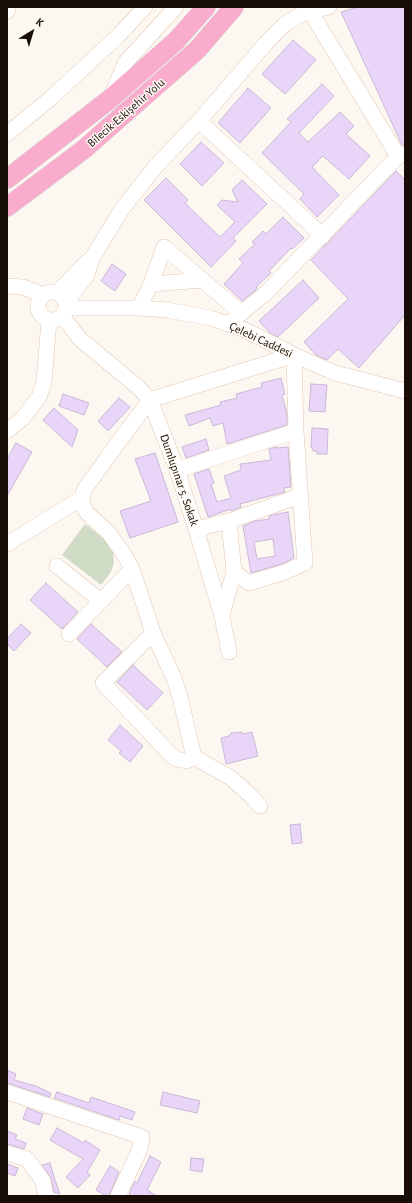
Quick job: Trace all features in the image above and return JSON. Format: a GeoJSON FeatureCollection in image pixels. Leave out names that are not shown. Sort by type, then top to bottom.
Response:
{"type":"FeatureCollection","features":[{"type":"Feature","properties":{"kind":"main road","name":"Bilecik-Eskişehir Yolu"},"geometry":{"type":"LineString","coordinates":[[7,179],[110,99],[176,41],[206,7]]}},
{"type":"Feature","properties":{"kind":"main road","name":"Bilecik-Eskişehir Yolu"},"geometry":{"type":"LineString","coordinates":[[7,207],[95,140],[197,50],[234,7]]}},
{"type":"Feature","properties":{"kind":"street"},"geometry":{"type":"LineString","coordinates":[[7,7],[7,11]]}},
{"type":"Feature","properties":{"kind":"street"},"geometry":{"type":"LineString","coordinates":[[7,134],[51,98],[118,36],[145,7]]}},
{"type":"Feature","properties":{"kind":"street"},"geometry":{"type":"LineString","coordinates":[[110,99],[125,63],[176,7]]}},
{"type":"Feature","properties":{"kind":"street"},"geometry":{"type":"LineString","coordinates":[[7,431],[24,418],[39,396],[44,382],[54,308],[87,274],[92,258],[122,209],[138,188],[267,42],[285,24],[310,9],[329,7]]}},
{"type":"Feature","properties":{"kind":"street"},"geometry":{"type":"LineString","coordinates":[[228,324],[266,293],[402,155],[310,9]]}},
{"type":"Feature","properties":{"kind":"street"},"geometry":{"type":"LineString","coordinates":[[199,120],[323,236]]}},
{"type":"Feature","properties":{"kind":"street"},"geometry":{"type":"LineString","coordinates":[[139,308],[151,284],[164,247],[241,313]]}},
{"type":"Feature","properties":{"kind":"street"},"geometry":{"type":"LineString","coordinates":[[151,284],[203,280]]}},
{"type":"Feature","properties":{"kind":"street","name":"Çelebi Caddesi"},"geometry":{"type":"LineString","coordinates":[[7,287],[23,287],[54,308],[139,308],[188,313],[244,330],[335,374],[405,391]]}},
{"type":"Feature","properties":{"kind":"street","name":"Dumlupınar 5. Sokak"},"geometry":{"type":"LineString","coordinates":[[54,308],[80,339],[139,388],[150,400],[177,470],[196,529],[222,616],[229,652]]}},
{"type":"Feature","properties":{"kind":"street"},"geometry":{"type":"LineString","coordinates":[[234,572],[249,583],[285,572],[305,563],[296,431],[294,355],[150,400],[84,490],[82,498],[83,505],[87,512],[109,533],[122,550],[132,570],[153,633],[174,678],[194,757],[231,778],[260,806]]}},
{"type":"Feature","properties":{"kind":"street"},"geometry":{"type":"LineString","coordinates":[[177,470],[296,431]]}},
{"type":"Feature","properties":{"kind":"street"},"geometry":{"type":"LineString","coordinates":[[196,529],[229,521],[300,496]]}},
{"type":"Feature","properties":{"kind":"street"},"geometry":{"type":"LineString","coordinates":[[7,544],[82,498]]}},
{"type":"Feature","properties":{"kind":"street"},"geometry":{"type":"LineString","coordinates":[[222,616],[234,572],[229,521]]}},
{"type":"Feature","properties":{"kind":"street"},"geometry":{"type":"LineString","coordinates":[[56,566],[101,601]]}},
{"type":"Feature","properties":{"kind":"street"},"geometry":{"type":"LineString","coordinates":[[69,634],[132,570]]}},
{"type":"Feature","properties":{"kind":"street"},"geometry":{"type":"LineString","coordinates":[[153,633],[103,683],[172,756],[177,759],[187,761],[194,757]]}},
{"type":"Feature","properties":{"kind":"street"},"geometry":{"type":"LineString","coordinates":[[7,1092],[142,1137],[140,1149],[118,1196]]}},
{"type":"Feature","properties":{"kind":"street"},"geometry":{"type":"LineString","coordinates":[[7,1153],[27,1159],[43,1181],[46,1196]]}},
{"type":"Feature","properties":{"kind":"green space"},"geometry":{"type":"Polygon","coordinates":[[[85,524],[109,543],[113,552],[114,563],[111,572],[101,585],[62,555],[85,524]]]}},
{"type":"Feature","properties":{"kind":"building"},"geometry":{"type":"Polygon","coordinates":[[[358,7],[405,7],[405,145],[402,145],[401,143],[341,12],[358,7]]]}},
{"type":"Feature","properties":{"kind":"building"},"geometry":{"type":"Polygon","coordinates":[[[293,40],[316,60],[285,94],[262,74],[293,40]]]}},
{"type":"Feature","properties":{"kind":"building"},"geometry":{"type":"Polygon","coordinates":[[[322,84],[334,96],[299,133],[308,142],[340,112],[354,126],[346,134],[370,156],[349,179],[323,156],[312,167],[339,195],[317,217],[300,199],[304,194],[262,153],[291,122],[287,119],[322,84]]]}},
{"type":"Feature","properties":{"kind":"building"},"geometry":{"type":"Polygon","coordinates":[[[248,88],[271,108],[240,143],[218,123],[248,88]]]}},
{"type":"Feature","properties":{"kind":"building"},"geometry":{"type":"Polygon","coordinates":[[[201,142],[224,163],[202,186],[180,164],[201,142]]]}},
{"type":"Feature","properties":{"kind":"building"},"geometry":{"type":"Polygon","coordinates":[[[396,171],[405,180],[405,315],[359,368],[338,349],[327,360],[316,355],[304,342],[348,299],[311,260],[396,171]]]}},
{"type":"Feature","properties":{"kind":"building"},"geometry":{"type":"Polygon","coordinates":[[[166,178],[188,200],[185,203],[220,237],[235,222],[217,205],[222,200],[238,202],[232,190],[242,180],[267,204],[233,238],[236,241],[211,267],[144,200],[166,178]]]}},
{"type":"Feature","properties":{"kind":"building"},"geometry":{"type":"Polygon","coordinates":[[[283,217],[304,238],[292,249],[291,248],[269,271],[271,273],[256,287],[256,290],[242,301],[224,284],[243,263],[239,259],[255,244],[252,242],[263,231],[266,234],[283,217]]]}},
{"type":"Feature","properties":{"kind":"building"},"geometry":{"type":"Polygon","coordinates":[[[112,264],[126,274],[115,291],[101,281],[112,264]]]}},
{"type":"Feature","properties":{"kind":"building"},"geometry":{"type":"Polygon","coordinates":[[[303,280],[319,298],[278,337],[270,333],[259,321],[303,280]]]}},
{"type":"Feature","properties":{"kind":"building"},"geometry":{"type":"Polygon","coordinates":[[[281,378],[285,394],[282,395],[287,414],[287,425],[227,444],[223,423],[213,426],[210,418],[189,426],[185,415],[221,405],[220,402],[237,398],[236,394],[262,387],[261,383],[281,378]]]}},
{"type":"Feature","properties":{"kind":"building"},"geometry":{"type":"Polygon","coordinates":[[[311,384],[327,385],[325,412],[309,411],[311,384]]]}},
{"type":"Feature","properties":{"kind":"building"},"geometry":{"type":"Polygon","coordinates":[[[63,394],[89,403],[84,415],[59,406],[63,394]]]}},
{"type":"Feature","properties":{"kind":"building"},"geometry":{"type":"Polygon","coordinates":[[[119,398],[130,407],[108,431],[98,421],[119,398]]]}},
{"type":"Feature","properties":{"kind":"building"},"geometry":{"type":"Polygon","coordinates":[[[54,408],[78,430],[72,447],[43,420],[54,408]]]}},
{"type":"Feature","properties":{"kind":"building"},"geometry":{"type":"Polygon","coordinates":[[[312,428],[328,429],[327,454],[317,454],[317,451],[313,451],[313,448],[311,448],[312,428]]]}},
{"type":"Feature","properties":{"kind":"building"},"geometry":{"type":"Polygon","coordinates":[[[206,439],[209,450],[186,458],[182,447],[206,439]]]}},
{"type":"Feature","properties":{"kind":"building"},"geometry":{"type":"Polygon","coordinates":[[[16,443],[32,452],[7,496],[7,459],[16,443]]]}},
{"type":"Feature","properties":{"kind":"building"},"geometry":{"type":"Polygon","coordinates":[[[276,447],[288,447],[291,487],[284,488],[285,492],[240,504],[241,507],[208,517],[194,474],[209,469],[214,483],[211,484],[217,502],[231,498],[224,476],[241,470],[240,464],[271,460],[269,449],[276,447]]]}},
{"type":"Feature","properties":{"kind":"building"},"geometry":{"type":"Polygon","coordinates":[[[155,453],[178,522],[130,538],[120,511],[151,501],[135,459],[155,453]]]}},
{"type":"Feature","properties":{"kind":"building"},"geometry":{"type":"Polygon","coordinates":[[[288,512],[294,558],[282,564],[251,573],[243,526],[255,521],[269,519],[269,516],[288,512]],[[273,539],[254,542],[257,559],[275,556],[273,539]]]}},
{"type":"Feature","properties":{"kind":"building"},"geometry":{"type":"Polygon","coordinates":[[[46,583],[78,612],[62,629],[30,600],[46,583]]]}},
{"type":"Feature","properties":{"kind":"building"},"geometry":{"type":"Polygon","coordinates":[[[21,624],[31,633],[14,651],[7,644],[7,639],[21,624]]]}},
{"type":"Feature","properties":{"kind":"building"},"geometry":{"type":"Polygon","coordinates":[[[91,624],[122,652],[107,667],[77,639],[91,624]]]}},
{"type":"Feature","properties":{"kind":"building"},"geometry":{"type":"Polygon","coordinates":[[[133,665],[163,693],[147,710],[117,682],[133,665]]]}},
{"type":"Feature","properties":{"kind":"building"},"geometry":{"type":"Polygon","coordinates":[[[120,725],[143,746],[130,762],[119,753],[121,751],[108,740],[120,725]]]}},
{"type":"Feature","properties":{"kind":"building"},"geometry":{"type":"Polygon","coordinates":[[[241,732],[242,734],[252,732],[258,756],[226,764],[221,738],[229,736],[231,733],[241,732]]]}},
{"type":"Feature","properties":{"kind":"building"},"geometry":{"type":"Polygon","coordinates":[[[300,824],[302,843],[292,844],[290,825],[300,824]]]}},
{"type":"Feature","properties":{"kind":"building"},"geometry":{"type":"Polygon","coordinates":[[[7,1070],[16,1074],[14,1080],[36,1086],[51,1093],[50,1097],[7,1083],[7,1070]]]}},
{"type":"Feature","properties":{"kind":"building"},"geometry":{"type":"Polygon","coordinates":[[[57,1092],[89,1103],[91,1097],[135,1112],[132,1120],[120,1116],[119,1120],[54,1098],[57,1092]]]}},
{"type":"Feature","properties":{"kind":"building"},"geometry":{"type":"Polygon","coordinates":[[[163,1092],[200,1101],[197,1113],[160,1105],[163,1092]]]}},
{"type":"Feature","properties":{"kind":"building"},"geometry":{"type":"Polygon","coordinates":[[[27,1108],[43,1114],[39,1125],[23,1119],[27,1108]]]}},
{"type":"Feature","properties":{"kind":"building"},"geometry":{"type":"Polygon","coordinates":[[[57,1128],[84,1143],[85,1140],[100,1150],[87,1172],[90,1175],[78,1188],[66,1177],[83,1159],[50,1140],[57,1128]]]}},
{"type":"Feature","properties":{"kind":"building"},"geometry":{"type":"Polygon","coordinates":[[[7,1131],[17,1135],[15,1139],[26,1143],[24,1149],[7,1144],[7,1131]]]}},
{"type":"Feature","properties":{"kind":"building"},"geometry":{"type":"Polygon","coordinates":[[[150,1156],[161,1162],[147,1190],[157,1196],[132,1196],[129,1194],[135,1181],[137,1183],[150,1156]]]}},
{"type":"Feature","properties":{"kind":"building"},"geometry":{"type":"Polygon","coordinates":[[[191,1158],[204,1159],[202,1172],[190,1170],[191,1158]]]}},
{"type":"Feature","properties":{"kind":"building"},"geometry":{"type":"Polygon","coordinates":[[[50,1163],[60,1194],[54,1192],[50,1176],[42,1165],[50,1163]]]}},
{"type":"Feature","properties":{"kind":"building"},"geometry":{"type":"Polygon","coordinates":[[[7,1164],[18,1168],[15,1176],[7,1173],[7,1164]]]}},
{"type":"Feature","properties":{"kind":"building"},"geometry":{"type":"Polygon","coordinates":[[[110,1166],[119,1172],[109,1196],[106,1196],[96,1190],[110,1166]]]}}]}
